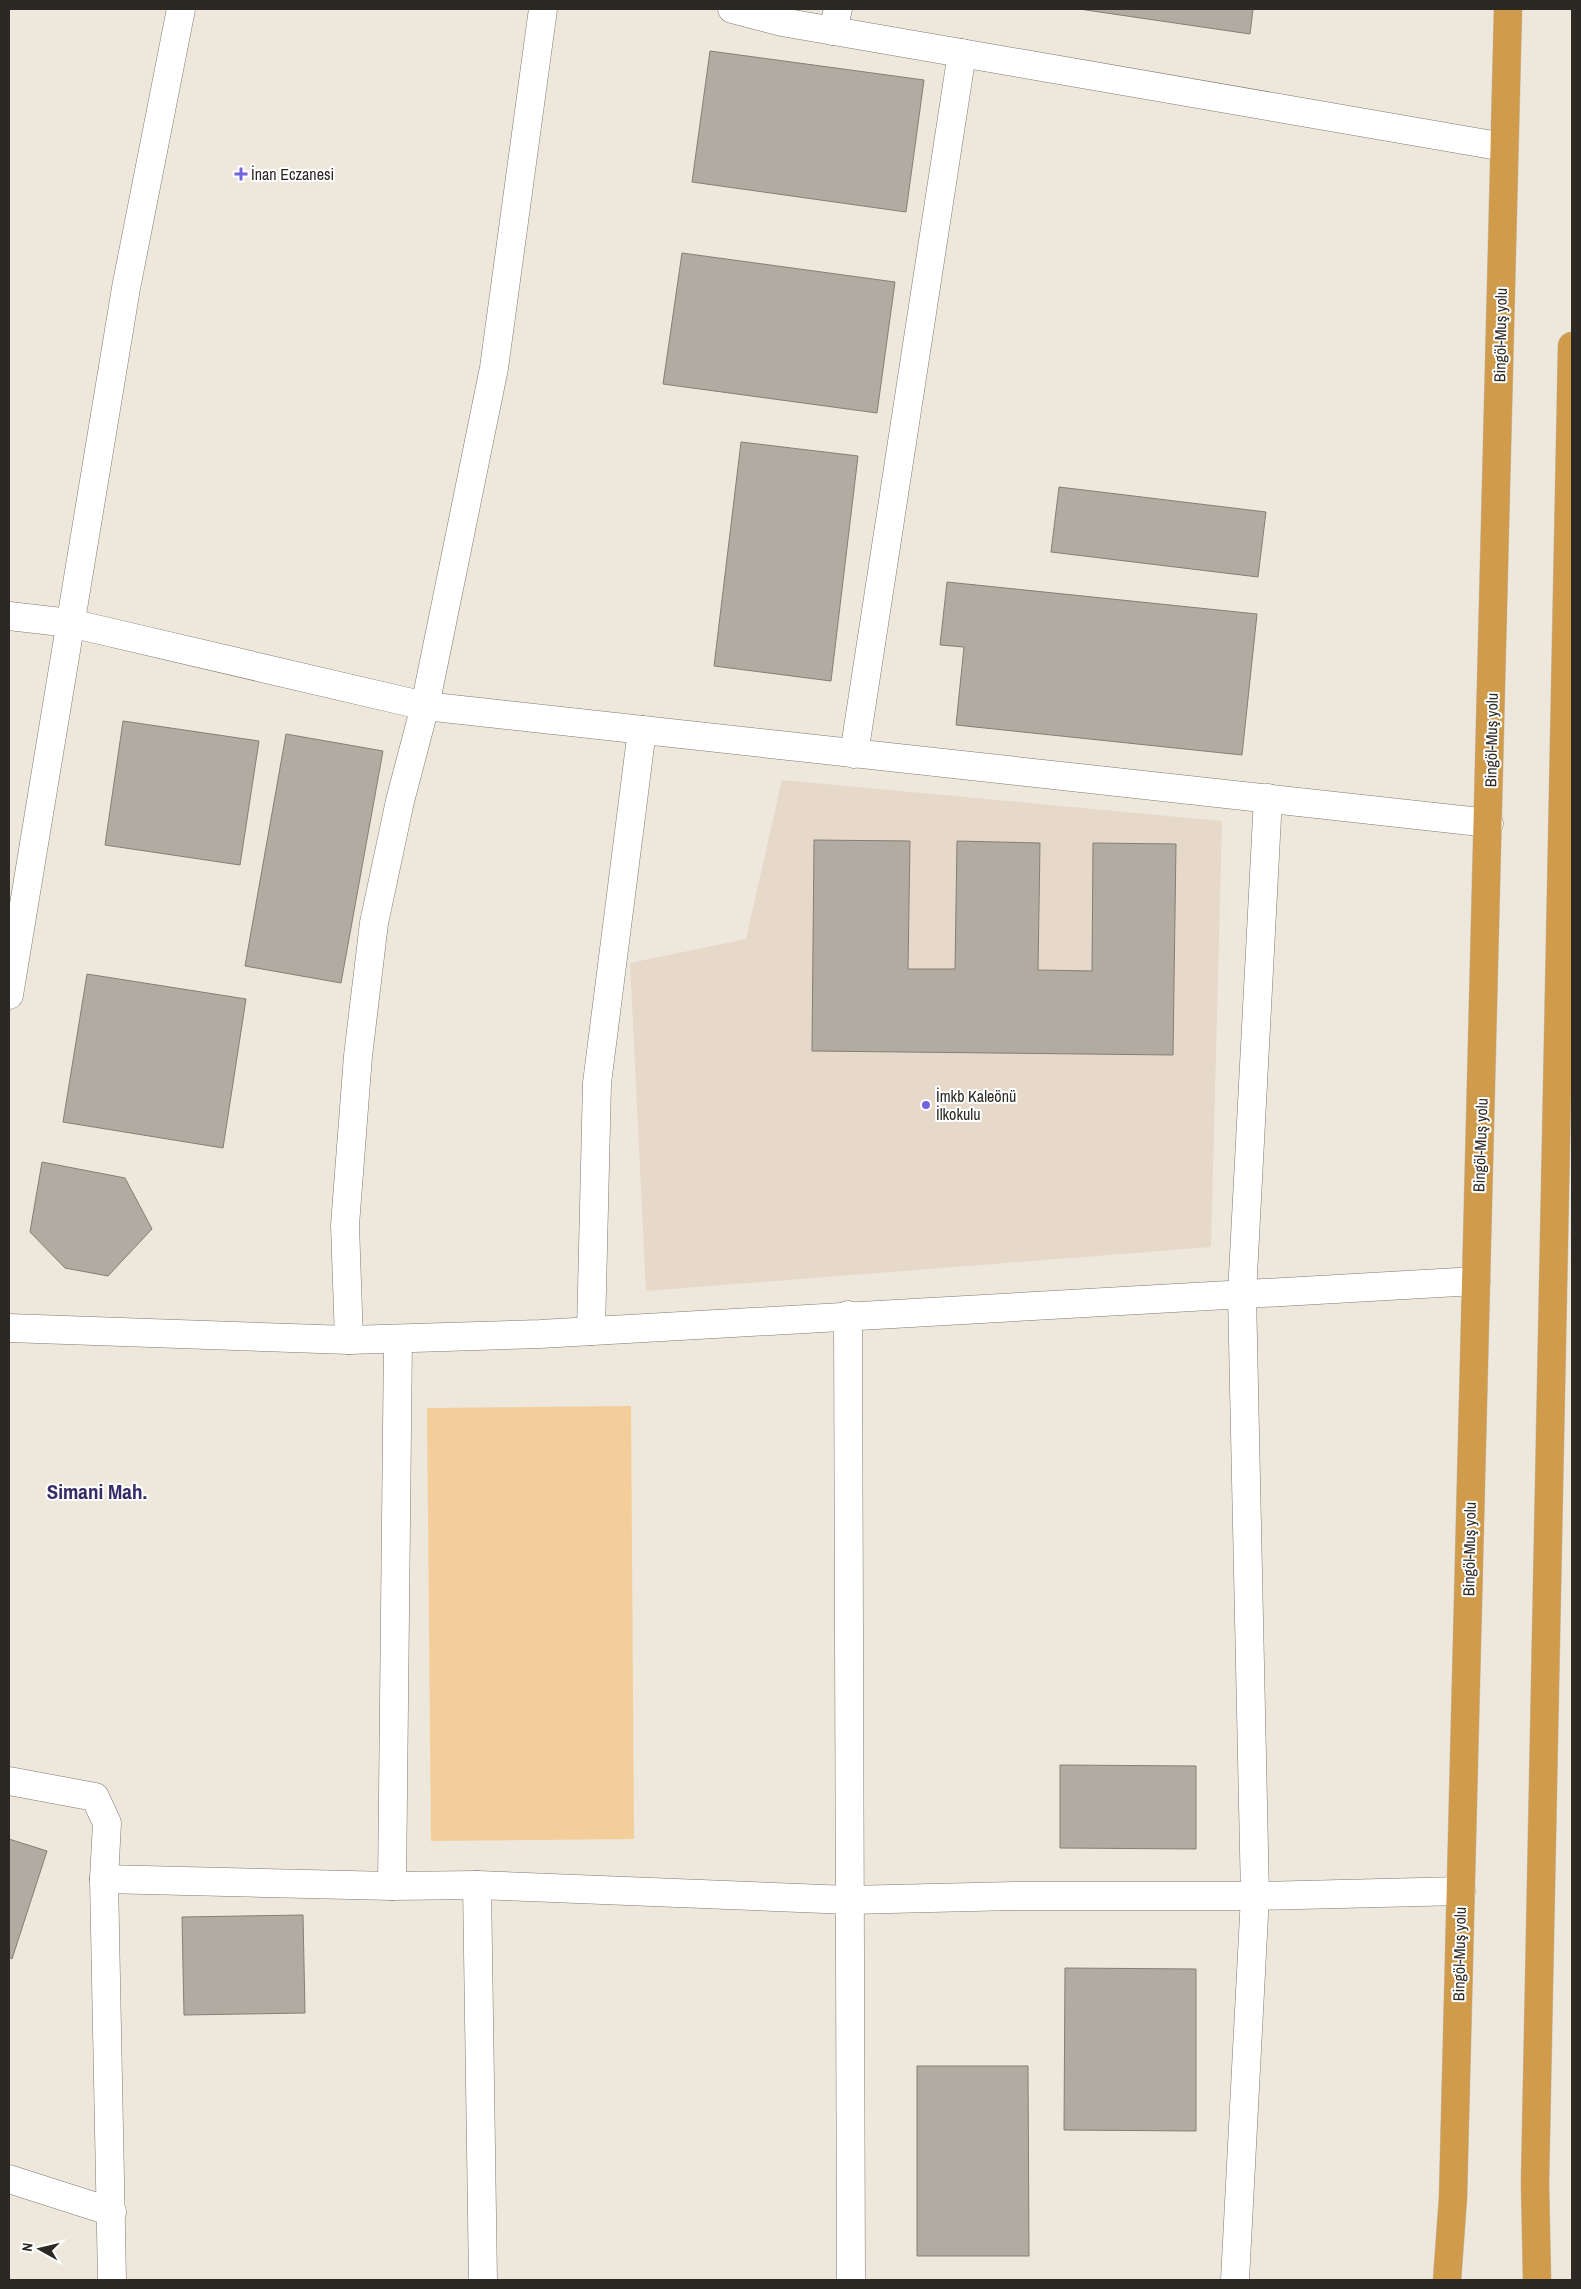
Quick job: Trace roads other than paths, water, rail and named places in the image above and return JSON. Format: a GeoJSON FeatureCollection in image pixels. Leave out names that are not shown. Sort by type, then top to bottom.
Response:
{"type":"FeatureCollection","features":[{"type":"Feature","properties":{"kind":"highway","name":"Bingöl-Muş yolu"},"geometry":{"type":"LineString","coordinates":[[1447,2280],[1453,2198],[1508,9]]}},
{"type":"Feature","properties":{"kind":"highway"},"geometry":{"type":"LineString","coordinates":[[1537,2280],[1535,2183],[1567,871],[1572,346]]}},
{"type":"Feature","properties":{"kind":"street"},"geometry":{"type":"LineString","coordinates":[[9,995],[126,288],[181,9]]}},
{"type":"Feature","properties":{"kind":"street"},"geometry":{"type":"LineString","coordinates":[[349,1340],[345,1225],[361,1028],[374,923],[400,801],[425,706],[494,368],[543,9]]}},
{"type":"Feature","properties":{"kind":"street"},"geometry":{"type":"LineString","coordinates":[[732,9],[782,22],[836,20],[962,53],[1504,148]]}},
{"type":"Feature","properties":{"kind":"street"},"geometry":{"type":"LineString","coordinates":[[854,754],[962,53]]}},
{"type":"Feature","properties":{"kind":"street"},"geometry":{"type":"LineString","coordinates":[[9,616],[70,623],[425,706],[1489,823]]}},
{"type":"Feature","properties":{"kind":"street"},"geometry":{"type":"LineString","coordinates":[[591,1331],[597,1083],[642,730]]}},
{"type":"Feature","properties":{"kind":"street"},"geometry":{"type":"LineString","coordinates":[[1235,2280],[1255,1896],[1242,1294],[1268,798]]}},
{"type":"Feature","properties":{"kind":"street"},"geometry":{"type":"LineString","coordinates":[[9,1328],[349,1340],[398,1339],[591,1331],[1476,1281]]}},
{"type":"Feature","properties":{"kind":"street"},"geometry":{"type":"LineString","coordinates":[[848,1316],[851,2280]]}},
{"type":"Feature","properties":{"kind":"street"},"geometry":{"type":"LineString","coordinates":[[392,1886],[398,1339]]}},
{"type":"Feature","properties":{"kind":"street"},"geometry":{"type":"LineString","coordinates":[[9,1781],[95,1797],[108,1823],[104,1879],[112,2280]]}},
{"type":"Feature","properties":{"kind":"street"},"geometry":{"type":"LineString","coordinates":[[104,1879],[392,1886],[477,1885],[850,1900],[1014,1896],[1255,1896],[1461,1892]]}},
{"type":"Feature","properties":{"kind":"street"},"geometry":{"type":"LineString","coordinates":[[477,1885],[483,2280]]}},
{"type":"Feature","properties":{"kind":"street"},"geometry":{"type":"LineString","coordinates":[[9,2179],[112,2212]]}},
{"type":"Feature","properties":{"kind":"place","name":"İnan Eczanesi"},"geometry":{"type":"Point","coordinates":[241,174]}},
{"type":"Feature","properties":{"kind":"place","name":"İmkb Kaleönü İlkokulu"},"geometry":{"type":"Point","coordinates":[926,1105]}},
{"type":"Feature","properties":{"kind":"district","name":"Simani Mah."},"geometry":{"type":"Point","coordinates":[97,1491]}}]}
